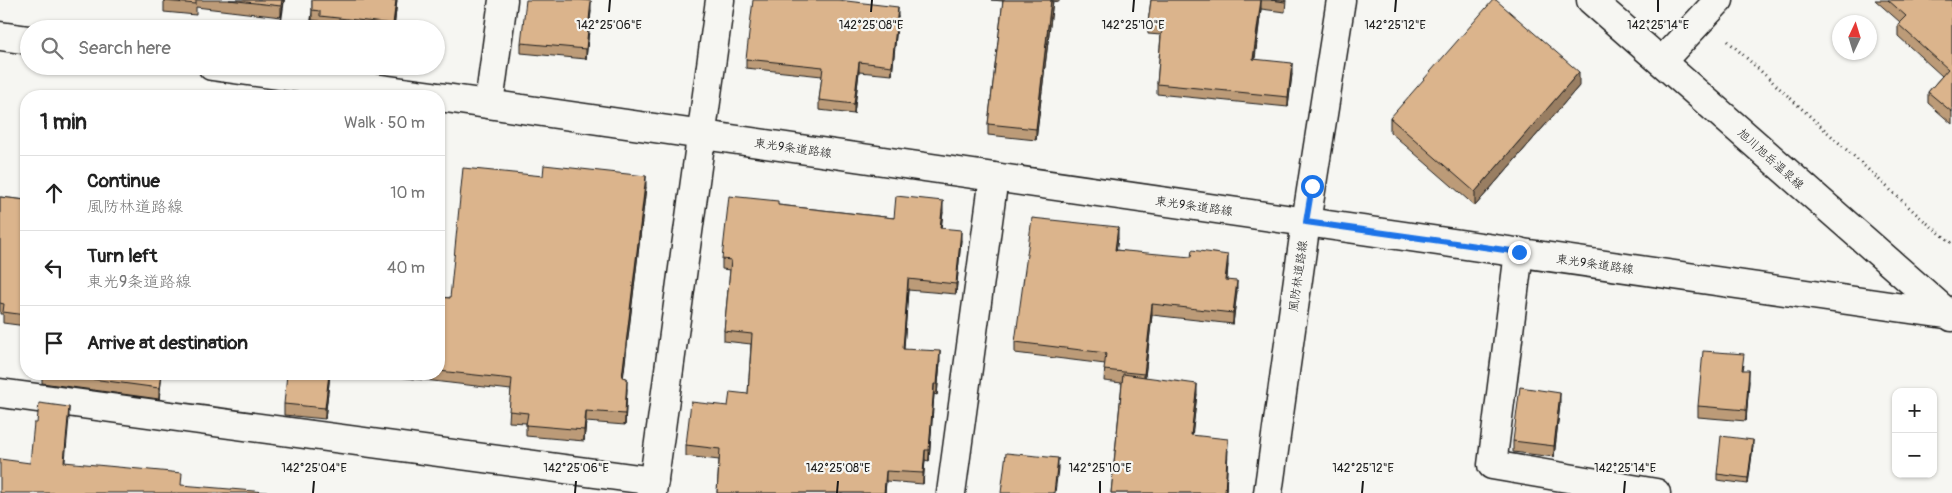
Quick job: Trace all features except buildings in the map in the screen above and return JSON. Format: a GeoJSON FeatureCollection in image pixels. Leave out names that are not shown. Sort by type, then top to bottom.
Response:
{"type":"FeatureCollection","features":[{"type":"Feature","properties":{"kind":"street"},"geometry":{"type":"LineString","coordinates":[[296,20],[299,0]]}},
{"type":"Feature","properties":{"kind":"street"},"geometry":{"type":"LineString","coordinates":[[489,104],[504,0]]}},
{"type":"Feature","properties":{"kind":"street"},"geometry":{"type":"LineString","coordinates":[[0,393],[653,487],[720,0]]}},
{"type":"Feature","properties":{"kind":"street","name":"風防林道路線"},"geometry":{"type":"LineString","coordinates":[[1268,493],[1306,222],[1341,0]]}},
{"type":"Feature","properties":{"kind":"street","name":"旭川旭岳温泉線"},"geometry":{"type":"LineString","coordinates":[[1591,0],[1951,316]]}},
{"type":"Feature","properties":{"kind":"street"},"geometry":{"type":"LineString","coordinates":[[1662,61],[1711,9]]}},
{"type":"Feature","properties":{"kind":"street"},"geometry":{"type":"LineString","coordinates":[[0,36],[20,39]]}},
{"type":"Feature","properties":{"kind":"street"},"geometry":{"type":"LineString","coordinates":[[307,75],[396,90]]}},
{"type":"Feature","properties":{"kind":"street","name":"東光9条道路線"},"geometry":{"type":"LineString","coordinates":[[445,98],[1951,316]]}},
{"type":"Feature","properties":{"kind":"street"},"geometry":{"type":"LineString","coordinates":[[951,493],[994,177]]}},
{"type":"Feature","properties":{"kind":"street"},"geometry":{"type":"LineString","coordinates":[[1519,252],[1492,465],[1656,493]]}},
{"type":"Feature","properties":{"kind":"path"},"geometry":{"type":"LineString","coordinates":[[1711,9],[1922,219],[1952,243]]}},
{"type":"Feature","properties":{"kind":"route"},"geometry":{"type":"LineString","coordinates":[[1312,186],[1306,222],[1519,252]]}}]}
